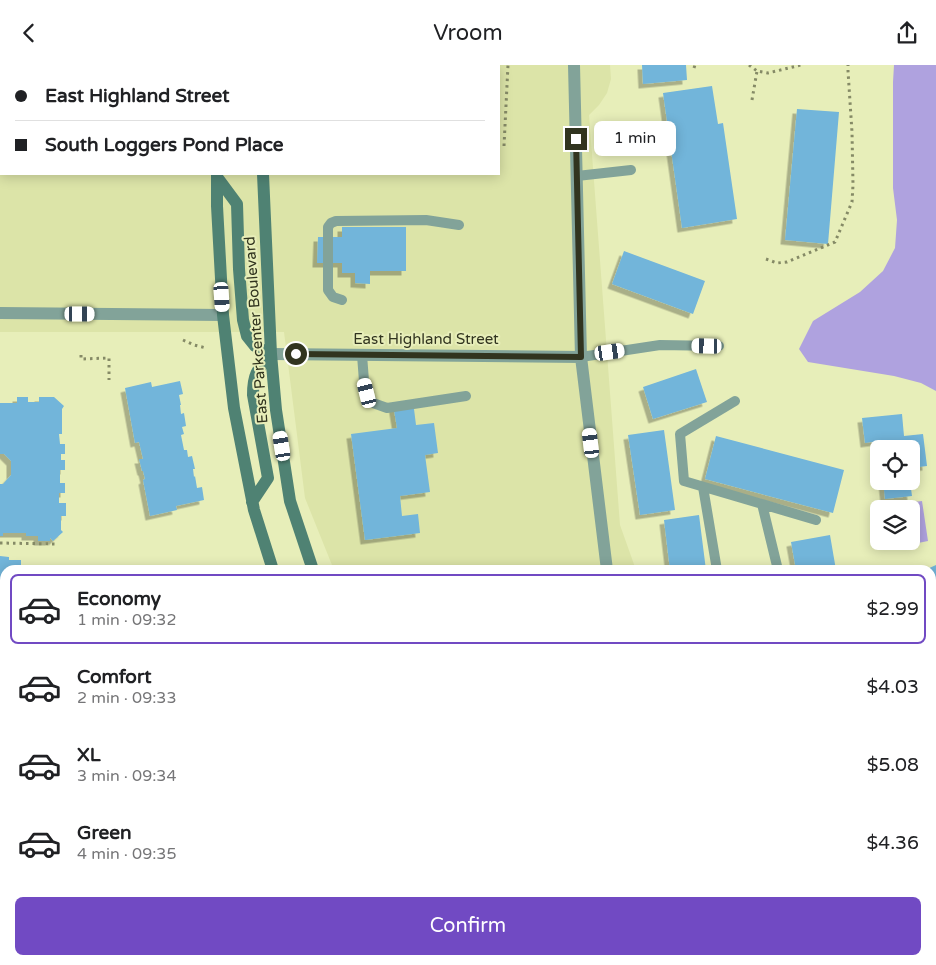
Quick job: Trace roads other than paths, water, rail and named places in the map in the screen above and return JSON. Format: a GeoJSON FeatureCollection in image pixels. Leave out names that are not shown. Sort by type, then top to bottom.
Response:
{"type":"FeatureCollection","features":[{"type":"Feature","properties":{"kind":"main road","name":"East Parkcenter Boulevard"},"geometry":{"type":"LineString","coordinates":[[217,175],[223,315],[234,408],[252,502],[271,565]]}},
{"type":"Feature","properties":{"kind":"main road"},"geometry":{"type":"LineString","coordinates":[[217,175],[237,205],[239,269],[243,320],[247,336],[255,346],[271,354],[258,369],[253,382],[253,395],[268,478],[252,502]]}},
{"type":"Feature","properties":{"kind":"main road","name":"East Parkcenter Boulevard"},"geometry":{"type":"LineString","coordinates":[[262,175],[271,354],[276,410],[290,501],[311,565]]}},
{"type":"Feature","properties":{"kind":"street"},"geometry":{"type":"LineString","coordinates":[[574,65],[581,357],[606,565]]}},
{"type":"Feature","properties":{"kind":"street"},"geometry":{"type":"LineString","coordinates":[[0,313],[223,315]]}},
{"type":"Feature","properties":{"kind":"street","name":"East Highland Street"},"geometry":{"type":"LineString","coordinates":[[271,354],[581,357]]}},
{"type":"Feature","properties":{"kind":"lane"},"geometry":{"type":"LineString","coordinates":[[577,176],[632,170]]}},
{"type":"Feature","properties":{"kind":"lane"},"geometry":{"type":"LineString","coordinates":[[342,301],[333,297],[328,289],[328,227],[331,223],[336,221],[426,220],[459,225]]}},
{"type":"Feature","properties":{"kind":"lane"},"geometry":{"type":"LineString","coordinates":[[581,357],[660,345],[719,346]]}},
{"type":"Feature","properties":{"kind":"lane"},"geometry":{"type":"LineString","coordinates":[[362,355],[364,381],[367,393],[373,403],[388,408],[466,396]]}},
{"type":"Feature","properties":{"kind":"lane"},"geometry":{"type":"LineString","coordinates":[[735,401],[680,434],[684,481],[816,520]]}},
{"type":"Feature","properties":{"kind":"lane"},"geometry":{"type":"LineString","coordinates":[[703,487],[716,565]]}},
{"type":"Feature","properties":{"kind":"lane"},"geometry":{"type":"LineString","coordinates":[[762,504],[777,565]]}}]}
